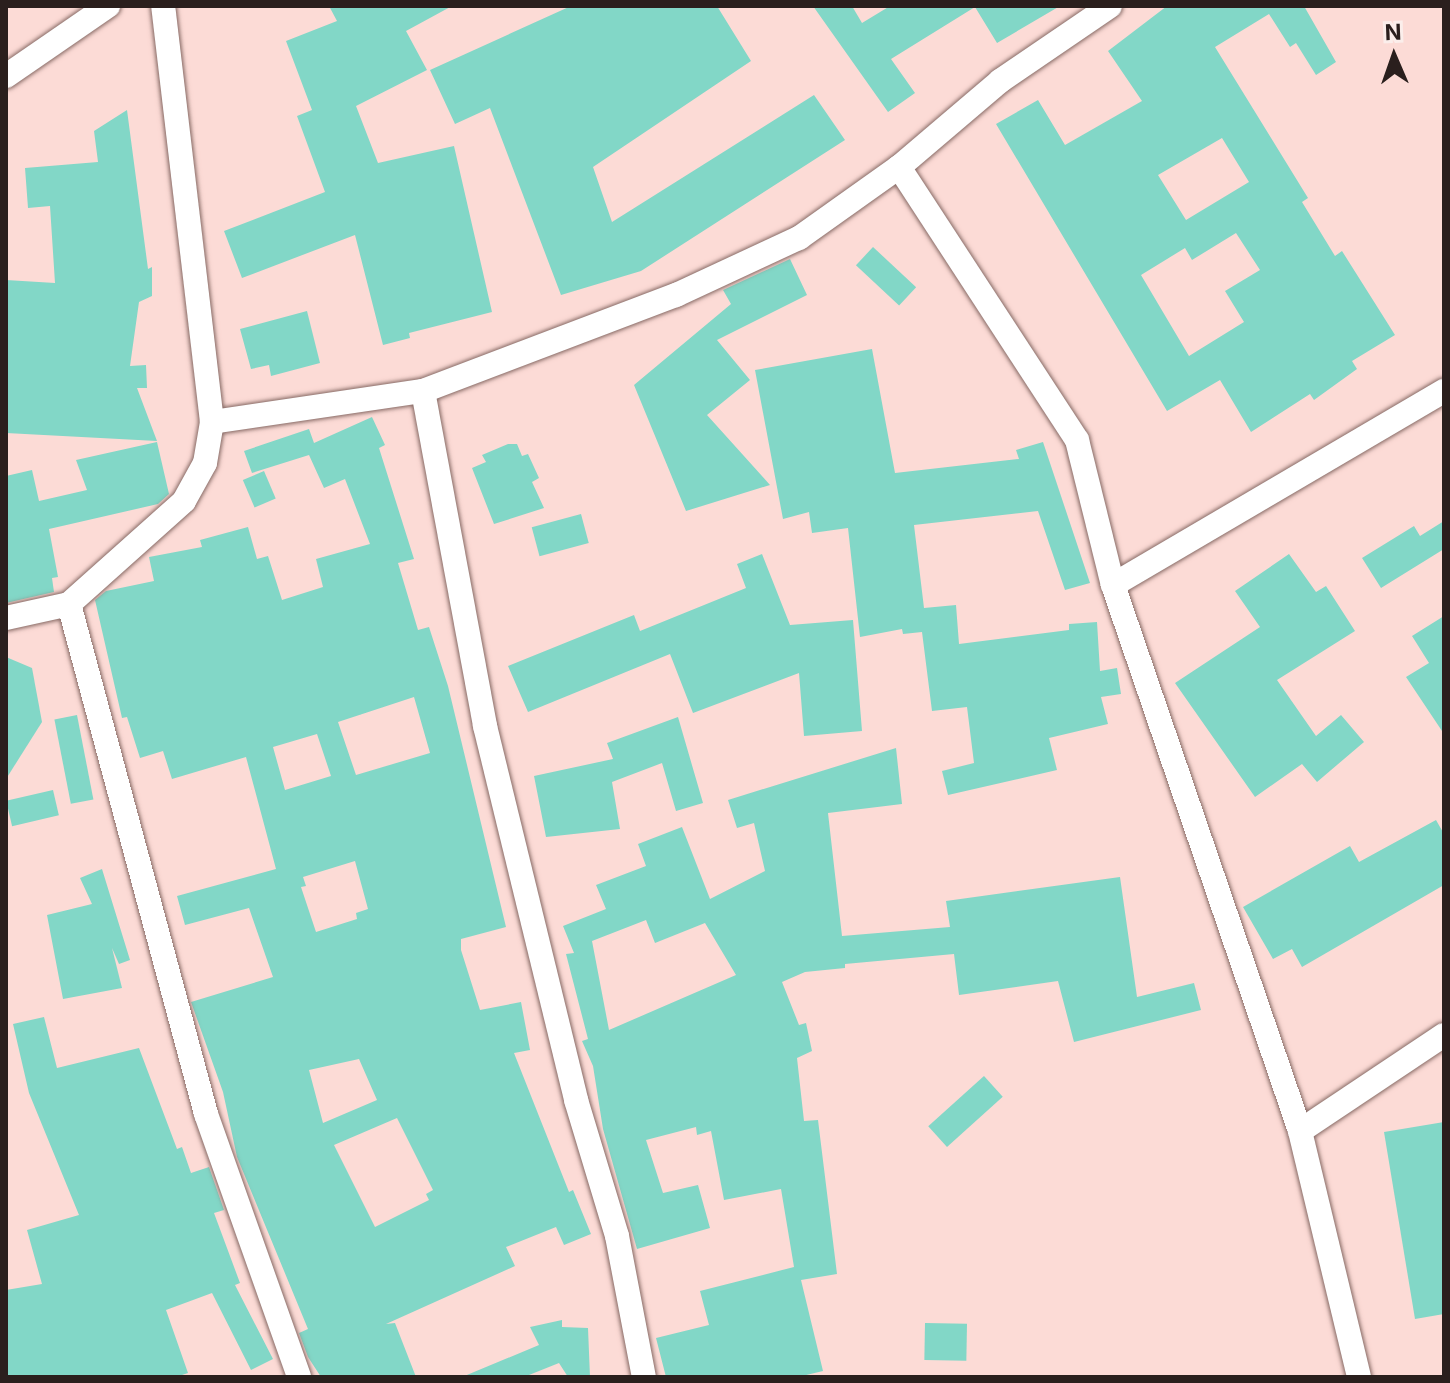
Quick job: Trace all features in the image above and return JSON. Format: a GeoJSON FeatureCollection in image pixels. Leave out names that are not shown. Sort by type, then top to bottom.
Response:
{"type":"FeatureCollection","features":[{"type":"Feature","properties":{"kind":"street"},"geometry":{"type":"LineString","coordinates":[[6,76],[108,6]]}},
{"type":"Feature","properties":{"kind":"street"},"geometry":{"type":"LineString","coordinates":[[6,618],[69,604],[184,501],[205,463],[212,422],[163,6]]}},
{"type":"Feature","properties":{"kind":"street"},"geometry":{"type":"LineString","coordinates":[[212,422],[423,391],[717,276],[799,238],[899,167],[1000,81],[1110,6]]}},
{"type":"Feature","properties":{"kind":"street"},"geometry":{"type":"LineString","coordinates":[[899,167],[1077,440],[1113,585],[1300,1131],[1359,1377]]}},
{"type":"Feature","properties":{"kind":"street"},"geometry":{"type":"LineString","coordinates":[[423,391],[485,726],[576,1100],[617,1236],[644,1377]]}},
{"type":"Feature","properties":{"kind":"street"},"geometry":{"type":"LineString","coordinates":[[1113,585],[1444,391]]}},
{"type":"Feature","properties":{"kind":"street"},"geometry":{"type":"LineString","coordinates":[[69,604],[206,1114],[299,1377]]}},
{"type":"Feature","properties":{"kind":"street"},"geometry":{"type":"LineString","coordinates":[[1300,1131],[1444,1035]]}},
{"type":"Feature","properties":{"kind":"building"},"geometry":{"type":"Polygon","coordinates":[[[329,6],[452,6],[406,31],[427,70],[356,106],[378,163],[454,146],[492,312],[409,333],[410,338],[383,345],[355,235],[242,278],[224,231],[325,192],[297,116],[312,110],[286,41],[337,21],[329,6]]]}},
{"type":"Feature","properties":{"kind":"building"},"geometry":{"type":"Polygon","coordinates":[[[571,6],[717,6],[751,61],[593,167],[612,222],[814,95],[845,140],[641,271],[561,295],[490,108],[455,124],[430,70],[571,6]]]}},
{"type":"Feature","properties":{"kind":"building"},"geometry":{"type":"Polygon","coordinates":[[[813,6],[852,6],[862,23],[890,6],[1060,6],[997,43],[975,7],[891,59],[915,93],[888,112],[813,6]]]}},
{"type":"Feature","properties":{"kind":"building"},"geometry":{"type":"Polygon","coordinates":[[[1167,6],[1304,6],[1336,62],[1316,75],[1296,43],[1290,47],[1269,14],[1215,47],[1308,198],[1302,202],[1335,256],[1342,251],[1395,335],[1352,361],[1357,369],[1314,400],[1310,394],[1251,432],[1220,380],[1167,411],[996,124],[1038,100],[1065,145],[1142,101],[1108,51],[1167,6]],[[1222,138],[1158,175],[1186,220],[1249,182],[1222,138]],[[1236,233],[1192,260],[1185,248],[1141,275],[1189,356],[1244,322],[1225,291],[1260,270],[1236,233]]]}},
{"type":"Feature","properties":{"kind":"building"},"geometry":{"type":"Polygon","coordinates":[[[127,110],[148,269],[152,267],[152,296],[139,302],[130,366],[146,365],[147,388],[137,388],[157,441],[6,433],[6,280],[55,283],[50,206],[28,208],[25,168],[98,162],[94,131],[127,110]]]}},
{"type":"Feature","properties":{"kind":"building"},"geometry":{"type":"Polygon","coordinates":[[[873,247],[916,287],[899,306],[856,265],[873,247]]]}},
{"type":"Feature","properties":{"kind":"building"},"geometry":{"type":"Polygon","coordinates":[[[790,259],[807,295],[717,340],[750,380],[707,415],[770,485],[686,511],[634,385],[731,304],[723,290],[790,259]]]}},
{"type":"Feature","properties":{"kind":"building"},"geometry":{"type":"Polygon","coordinates":[[[307,311],[320,363],[271,376],[269,365],[251,369],[240,329],[307,311]]]}},
{"type":"Feature","properties":{"kind":"building"},"geometry":{"type":"Polygon","coordinates":[[[872,349],[895,473],[1019,459],[1016,450],[1043,442],[1090,583],[1065,590],[1038,511],[914,525],[924,608],[956,605],[959,644],[1069,630],[1069,624],[1097,622],[1100,671],[1117,668],[1121,694],[1101,697],[1108,724],[1049,738],[1057,770],[948,795],[942,771],[974,763],[967,707],[932,711],[922,632],[903,634],[902,629],[860,637],[848,528],[812,533],[809,512],[783,519],[755,370],[872,349]]]}},
{"type":"Feature","properties":{"kind":"building"},"geometry":{"type":"Polygon","coordinates":[[[372,417],[385,445],[379,448],[414,559],[398,563],[418,630],[429,627],[448,686],[506,927],[461,939],[461,950],[480,1010],[521,1002],[530,1050],[514,1053],[569,1192],[573,1190],[591,1234],[564,1245],[556,1227],[506,1247],[515,1266],[386,1324],[395,1323],[416,1377],[321,1377],[308,1357],[299,1333],[308,1329],[237,1157],[223,1092],[191,1002],[273,977],[249,908],[185,925],[177,896],[276,869],[246,757],[172,779],[163,751],[140,758],[127,717],[122,718],[95,600],[106,591],[154,581],[149,557],[202,547],[200,540],[248,527],[257,559],[268,556],[282,600],[323,587],[316,559],[370,544],[345,479],[324,488],[309,455],[252,473],[244,451],[309,429],[314,443],[372,417]],[[414,697],[338,722],[356,775],[430,753],[414,697]],[[317,734],[273,747],[285,790],[331,776],[317,734]],[[355,861],[303,877],[306,886],[301,887],[316,932],[357,919],[356,913],[368,909],[355,861]],[[359,1059],[309,1070],[323,1123],[377,1100],[359,1059]],[[397,1118],[334,1145],[375,1227],[429,1200],[426,1194],[433,1190],[397,1118]]]}},
{"type":"Feature","properties":{"kind":"building"},"geometry":{"type":"Polygon","coordinates":[[[157,442],[169,494],[158,504],[49,529],[58,577],[52,578],[54,592],[6,603],[6,476],[32,470],[39,501],[87,490],[76,460],[157,442]]]}},
{"type":"Feature","properties":{"kind":"building"},"geometry":{"type":"Polygon","coordinates":[[[508,444],[517,444],[522,456],[528,454],[539,478],[532,482],[544,508],[494,524],[472,468],[486,462],[482,455],[508,444]]]}},
{"type":"Feature","properties":{"kind":"building"},"geometry":{"type":"Polygon","coordinates":[[[264,471],[276,499],[255,508],[243,480],[264,471]]]}},
{"type":"Feature","properties":{"kind":"building"},"geometry":{"type":"Polygon","coordinates":[[[581,514],[589,543],[540,556],[532,527],[581,514]]]}},
{"type":"Feature","properties":{"kind":"building"},"geometry":{"type":"Polygon","coordinates":[[[1444,521],[1444,549],[1381,588],[1362,558],[1414,526],[1420,536],[1444,521]]]}},
{"type":"Feature","properties":{"kind":"building"},"geometry":{"type":"Polygon","coordinates":[[[762,554],[790,625],[853,620],[862,731],[804,736],[799,673],[693,713],[670,654],[528,712],[508,666],[634,615],[640,631],[746,588],[737,564],[762,554]]]}},
{"type":"Feature","properties":{"kind":"building"},"geometry":{"type":"Polygon","coordinates":[[[1289,554],[1316,592],[1326,586],[1355,631],[1277,680],[1316,736],[1341,715],[1364,742],[1317,782],[1302,764],[1255,797],[1175,683],[1260,627],[1235,591],[1289,554]]]}},
{"type":"Feature","properties":{"kind":"building"},"geometry":{"type":"Polygon","coordinates":[[[1444,616],[1444,734],[1406,677],[1429,663],[1412,636],[1444,616]]]}},
{"type":"Feature","properties":{"kind":"building"},"geometry":{"type":"Polygon","coordinates":[[[6,657],[32,668],[42,722],[6,779],[6,657]]]}},
{"type":"Feature","properties":{"kind":"building"},"geometry":{"type":"Polygon","coordinates":[[[77,715],[93,799],[71,804],[54,719],[77,715]]]}},
{"type":"Feature","properties":{"kind":"building"},"geometry":{"type":"Polygon","coordinates":[[[678,717],[703,803],[676,811],[662,763],[612,782],[620,829],[546,837],[534,776],[613,759],[607,743],[678,717]]]}},
{"type":"Feature","properties":{"kind":"building"},"geometry":{"type":"Polygon","coordinates":[[[896,748],[902,804],[828,813],[842,936],[950,927],[946,901],[1120,877],[1137,997],[1194,983],[1201,1010],[1074,1042],[1058,981],[959,995],[954,954],[845,964],[845,968],[805,972],[782,982],[799,1025],[806,1023],[812,1051],[797,1058],[804,1121],[818,1120],[837,1274],[801,1280],[823,1371],[798,1377],[666,1377],[656,1338],[709,1325],[700,1291],[794,1267],[781,1189],[724,1200],[711,1131],[697,1135],[696,1127],[646,1140],[663,1193],[698,1185],[710,1228],[637,1249],[603,1129],[593,1066],[582,1041],[588,1039],[566,954],[574,953],[563,926],[606,909],[596,885],[646,866],[638,844],[682,827],[710,899],[765,871],[754,823],[737,828],[728,800],[896,748]],[[646,920],[592,941],[609,1030],[736,975],[705,923],[655,943],[646,920]]]}},
{"type":"Feature","properties":{"kind":"building"},"geometry":{"type":"Polygon","coordinates":[[[53,790],[59,815],[12,826],[6,801],[53,790]]]}},
{"type":"Feature","properties":{"kind":"building"},"geometry":{"type":"Polygon","coordinates":[[[1436,820],[1444,834],[1444,885],[1302,967],[1292,949],[1273,959],[1243,907],[1350,846],[1359,862],[1436,820]]]}},
{"type":"Feature","properties":{"kind":"building"},"geometry":{"type":"Polygon","coordinates":[[[102,869],[130,960],[119,964],[112,948],[122,988],[63,999],[47,915],[92,904],[80,878],[102,869]]]}},
{"type":"Feature","properties":{"kind":"building"},"geometry":{"type":"Polygon","coordinates":[[[44,1017],[57,1068],[139,1048],[177,1149],[182,1147],[191,1173],[209,1167],[224,1210],[214,1213],[240,1283],[235,1285],[273,1359],[251,1370],[212,1293],[166,1310],[188,1373],[176,1377],[6,1377],[6,1290],[42,1284],[27,1230],[79,1215],[29,1093],[13,1024],[44,1017]]]}},
{"type":"Feature","properties":{"kind":"building"},"geometry":{"type":"Polygon","coordinates":[[[984,1076],[1003,1097],[947,1147],[928,1126],[984,1076]]]}},
{"type":"Feature","properties":{"kind":"building"},"geometry":{"type":"Polygon","coordinates":[[[1444,1122],[1444,1314],[1415,1319],[1384,1132],[1444,1122]]]}},
{"type":"Feature","properties":{"kind":"building"},"geometry":{"type":"Polygon","coordinates":[[[562,1320],[562,1327],[588,1328],[590,1377],[568,1377],[559,1363],[524,1377],[462,1377],[539,1345],[530,1327],[562,1320]]]}},
{"type":"Feature","properties":{"kind":"building"},"geometry":{"type":"Polygon","coordinates":[[[925,1323],[967,1324],[966,1361],[924,1360],[925,1323]]]}}]}
